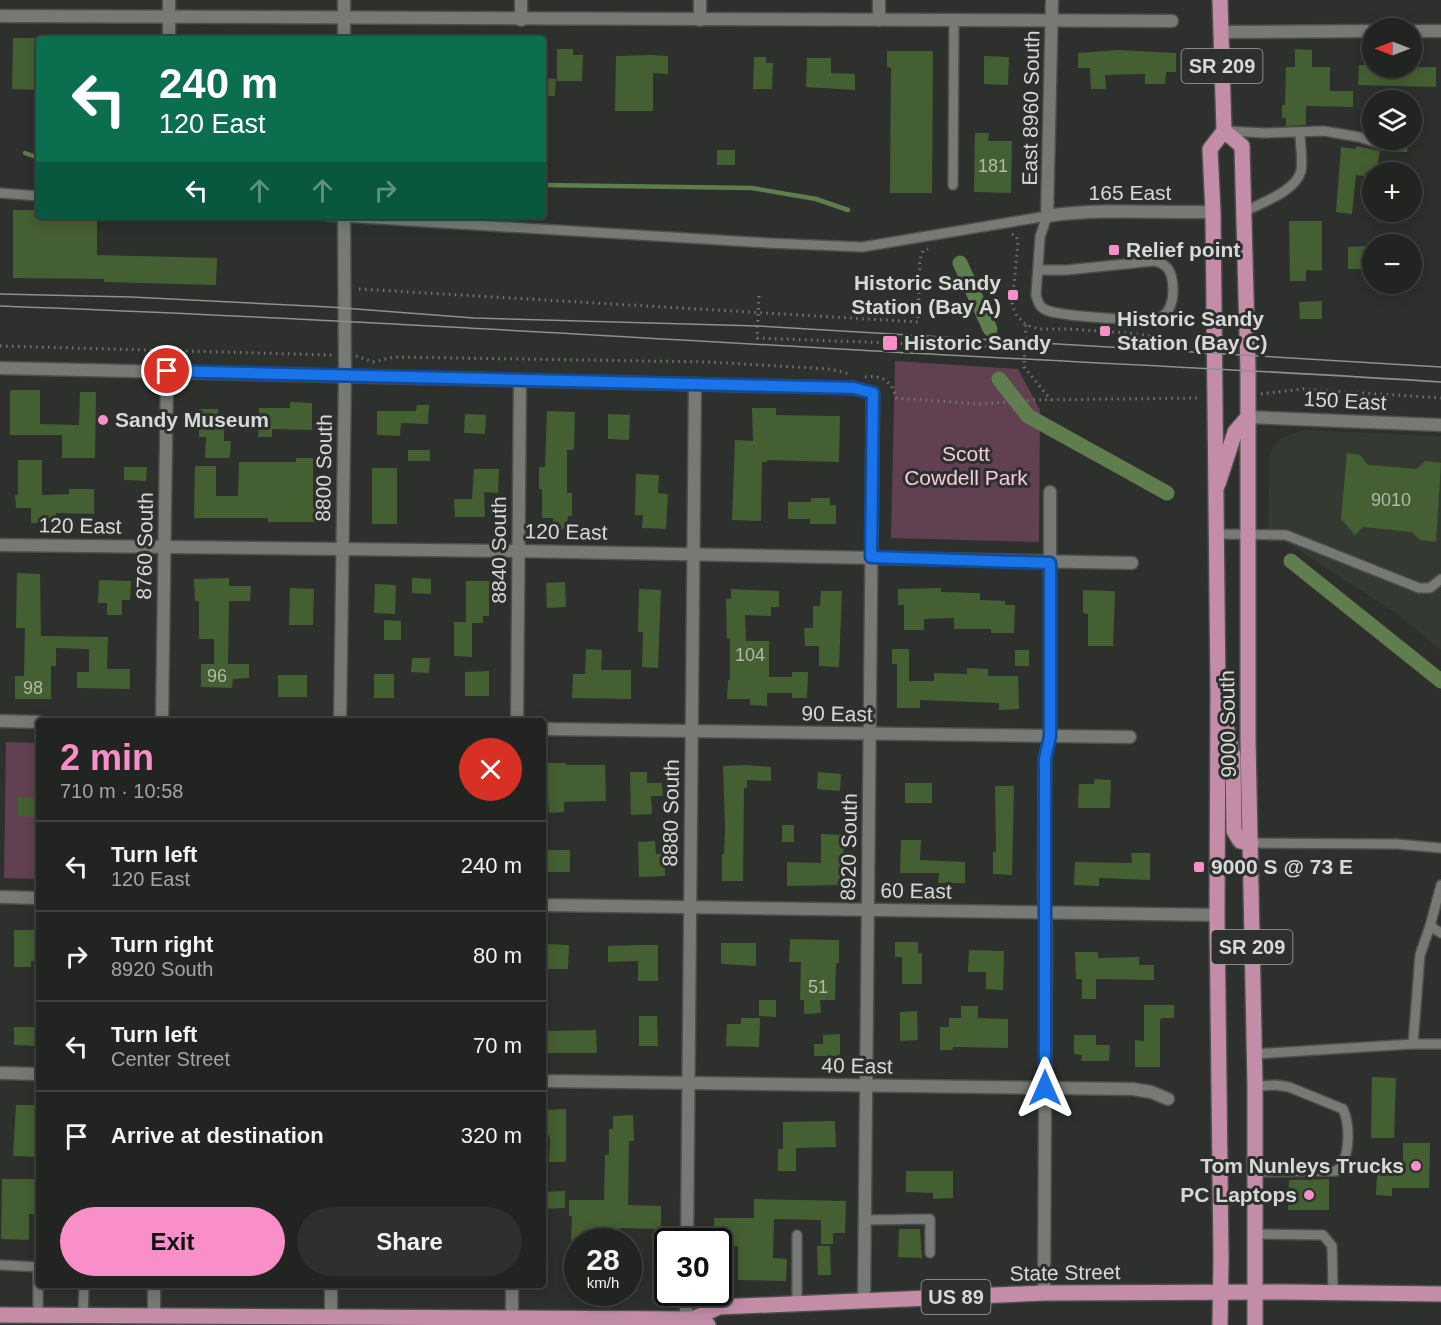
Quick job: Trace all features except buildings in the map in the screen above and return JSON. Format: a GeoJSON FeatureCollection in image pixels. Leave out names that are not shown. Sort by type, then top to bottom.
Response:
{"type":"FeatureCollection","features":[{"type":"Feature","properties":{"kind":"main road","name":"SR 209"},"geometry":{"type":"LineString","coordinates":[[1220,0],[1224,131]]}},
{"type":"Feature","properties":{"kind":"main road","name":"9000 South"},"geometry":{"type":"LineString","coordinates":[[1220,1325],[1218,693],[1213,212],[1210,149],[1224,131],[1242,146],[1244,212],[1248,417],[1248,740],[1255,1086],[1253,1293],[1255,1325]]}},
{"type":"Feature","properties":{"kind":"main road"},"geometry":{"type":"LineString","coordinates":[[1215,496],[1236,432],[1248,417]]}},
{"type":"Feature","properties":{"kind":"main road"},"geometry":{"type":"LineString","coordinates":[[1218,693],[1233,756],[1234,831],[1240,841],[1251,843]]}},
{"type":"Feature","properties":{"kind":"main road","name":"State Street"},"geometry":{"type":"LineString","coordinates":[[0,1315],[154,1317],[205,1321],[331,1317],[420,1321],[512,1318],[667,1322],[689,1319],[719,1306],[1044,1293],[1441,1294]]}},
{"type":"Feature","properties":{"kind":"main road","name":"State Street"},"geometry":{"type":"LineString","coordinates":[[689,1319],[708,1325]]}},
{"type":"Feature","properties":{"kind":"street"},"geometry":{"type":"LineString","coordinates":[[169,0],[169,36]]}},
{"type":"Feature","properties":{"kind":"street"},"geometry":{"type":"LineString","coordinates":[[344,0],[344,36]]}},
{"type":"Feature","properties":{"kind":"street"},"geometry":{"type":"LineString","coordinates":[[520,20],[521,0]]}},
{"type":"Feature","properties":{"kind":"street"},"geometry":{"type":"LineString","coordinates":[[700,0],[700,20]]}},
{"type":"Feature","properties":{"kind":"street"},"geometry":{"type":"LineString","coordinates":[[879,0],[879,20]]}},
{"type":"Feature","properties":{"kind":"street","name":"East 8960 South"},"geometry":{"type":"LineString","coordinates":[[1047,216],[1053,0]]}},
{"type":"Feature","properties":{"kind":"street"},"geometry":{"type":"LineString","coordinates":[[0,16],[1172,21]]}},
{"type":"Feature","properties":{"kind":"street"},"geometry":{"type":"LineString","coordinates":[[1221,32],[1362,31]]}},
{"type":"Feature","properties":{"kind":"street"},"geometry":{"type":"LineString","coordinates":[[1422,31],[1441,31]]}},
{"type":"Feature","properties":{"kind":"street","name":"165 East"},"geometry":{"type":"LineString","coordinates":[[1047,216],[1111,211],[1213,212]]}},
{"type":"Feature","properties":{"kind":"street","name":"8800 South"},"geometry":{"type":"LineString","coordinates":[[340,718],[345,376],[344,219]]}},
{"type":"Feature","properties":{"kind":"street"},"geometry":{"type":"LineString","coordinates":[[0,368],[695,384]]}},
{"type":"Feature","properties":{"kind":"street","name":"8760 South"},"geometry":{"type":"LineString","coordinates":[[162,718],[167,371]]}},
{"type":"Feature","properties":{"kind":"street","name":"8840 South"},"geometry":{"type":"LineString","coordinates":[[517,718],[520,380]]}},
{"type":"Feature","properties":{"kind":"street","name":"8920 South"},"geometry":{"type":"LineString","coordinates":[[695,384],[854,388],[873,393],[864,1302]]}},
{"type":"Feature","properties":{"kind":"street","name":"8880 South"},"geometry":{"type":"LineString","coordinates":[[687,1228],[695,384]]}},
{"type":"Feature","properties":{"kind":"street","name":"150 East"},"geometry":{"type":"LineString","coordinates":[[1248,417],[1441,425]]}},
{"type":"Feature","properties":{"kind":"street"},"geometry":{"type":"LineString","coordinates":[[1044,1293],[1045,759],[1050,736],[1050,492]]}},
{"type":"Feature","properties":{"kind":"street","name":"120 East"},"geometry":{"type":"LineString","coordinates":[[0,545],[518,551],[1132,563]]}},
{"type":"Feature","properties":{"kind":"street"},"geometry":{"type":"LineString","coordinates":[[0,721],[36,722]]}},
{"type":"Feature","properties":{"kind":"street","name":"90 East"},"geometry":{"type":"LineString","coordinates":[[546,729],[1130,737]]}},
{"type":"Feature","properties":{"kind":"street"},"geometry":{"type":"LineString","coordinates":[[0,897],[36,898]]}},
{"type":"Feature","properties":{"kind":"street","name":"60 East"},"geometry":{"type":"LineString","coordinates":[[546,905],[1217,915]]}},
{"type":"Feature","properties":{"kind":"street"},"geometry":{"type":"LineString","coordinates":[[0,1073],[36,1074]]}},
{"type":"Feature","properties":{"kind":"street","name":"40 East"},"geometry":{"type":"LineString","coordinates":[[546,1081],[1133,1089],[1151,1092],[1168,1099]]}},
{"type":"Feature","properties":{"kind":"street"},"geometry":{"type":"LineString","coordinates":[[154,1288],[154,1317]]}},
{"type":"Feature","properties":{"kind":"street"},"geometry":{"type":"LineString","coordinates":[[331,1317],[332,1288]]}},
{"type":"Feature","properties":{"kind":"street"},"geometry":{"type":"LineString","coordinates":[[512,1288],[512,1318]]}},
{"type":"Feature","properties":{"kind":"street"},"geometry":{"type":"LineString","coordinates":[[688,1306],[689,1319]]}},
{"type":"Feature","properties":{"kind":"lane"},"geometry":{"type":"LineString","coordinates":[[953,185],[954,20]]}},
{"type":"Feature","properties":{"kind":"lane"},"geometry":{"type":"LineString","coordinates":[[1224,131],[1324,131],[1362,138]]}},
{"type":"Feature","properties":{"kind":"lane"},"geometry":{"type":"LineString","coordinates":[[1244,212],[1292,185],[1301,171],[1300,132]]}},
{"type":"Feature","properties":{"kind":"lane"},"geometry":{"type":"LineString","coordinates":[[0,193],[36,196]]}},
{"type":"Feature","properties":{"kind":"lane"},"geometry":{"type":"LineString","coordinates":[[391,219],[862,247],[912,240],[1005,221],[1047,216],[1040,237],[1036,296],[1043,309],[1053,312],[1154,319],[1166,313],[1172,300],[1171,273],[1162,263],[1154,261],[1067,270],[1039,270]]}},
{"type":"Feature","properties":{"kind":"lane"},"geometry":{"type":"LineString","coordinates":[[1215,534],[1286,535],[1419,588],[1430,588],[1441,579]]}},
{"type":"Feature","properties":{"kind":"lane"},"geometry":{"type":"LineString","coordinates":[[1251,843],[1396,844],[1441,848]]}},
{"type":"Feature","properties":{"kind":"lane"},"geometry":{"type":"LineString","coordinates":[[1413,1044],[1420,955],[1433,919],[1441,885]]}},
{"type":"Feature","properties":{"kind":"lane"},"geometry":{"type":"LineString","coordinates":[[1430,926],[1441,933]]}},
{"type":"Feature","properties":{"kind":"lane"},"geometry":{"type":"LineString","coordinates":[[1254,1054],[1441,1044]]}},
{"type":"Feature","properties":{"kind":"lane"},"geometry":{"type":"LineString","coordinates":[[1255,1086],[1290,1087],[1343,1109],[1346,1117],[1347,1137],[1343,1160],[1336,1171],[1255,1172]]}},
{"type":"Feature","properties":{"kind":"lane"},"geometry":{"type":"LineString","coordinates":[[865,1220],[930,1219],[930,1253]]}},
{"type":"Feature","properties":{"kind":"lane"},"geometry":{"type":"LineString","coordinates":[[1254,1234],[1323,1235],[1332,1246],[1333,1293]]}},
{"type":"Feature","properties":{"kind":"lane"},"geometry":{"type":"LineString","coordinates":[[796,1235],[797,1304]]}},
{"type":"Feature","properties":{"kind":"lane"},"geometry":{"type":"LineString","coordinates":[[0,1265],[36,1267]]}},
{"type":"Feature","properties":{"kind":"lane"},"geometry":{"type":"LineString","coordinates":[[38,1288],[38,1316]]}},
{"type":"Feature","properties":{"kind":"lane"},"geometry":{"type":"LineString","coordinates":[[83,1316],[84,1288]]}},
{"type":"Feature","properties":{"kind":"path"},"geometry":{"type":"LineString","coordinates":[[1007,234],[1016,236],[1018,242],[1012,305],[1017,316],[1026,325],[1039,329],[1129,333],[1185,341]]}},
{"type":"Feature","properties":{"kind":"path"},"geometry":{"type":"LineString","coordinates":[[359,289],[918,322],[921,254],[923,251],[939,247]]}},
{"type":"Feature","properties":{"kind":"path"},"geometry":{"type":"LineString","coordinates":[[759,296],[757,338],[1024,348]]}},
{"type":"Feature","properties":{"kind":"path"},"geometry":{"type":"LineString","coordinates":[[1026,325],[1024,367],[1051,400]]}},
{"type":"Feature","properties":{"kind":"path"},"geometry":{"type":"LineString","coordinates":[[0,346],[345,355],[361,356],[364,360],[373,362]]}},
{"type":"Feature","properties":{"kind":"path"},"geometry":{"type":"LineString","coordinates":[[1270,393],[1303,388],[1441,398]]}},
{"type":"Feature","properties":{"kind":"path"},"geometry":{"type":"LineString","coordinates":[[1000,403],[1034,400],[1196,398]]}},
{"type":"Feature","properties":{"kind":"shaded area"},"geometry":{"type":"Polygon","coordinates":[[[1301,430],[1441,436],[1441,650],[1399,615],[1291,545],[1283,542],[1268,542],[1271,450],[1282,438],[1301,430]]]}},
{"type":"Feature","properties":{"kind":"green space","name":"Scott Cowdell Park"},"geometry":{"type":"Polygon","coordinates":[[[895,361],[1018,369],[1040,410],[1039,542],[891,538],[895,361]]]}},
{"type":"Feature","properties":{"kind":"green space"},"geometry":{"type":"Polygon","coordinates":[[[6,742],[36,743],[36,879],[4,878],[6,742]]]}},
{"type":"Feature","properties":{"kind":"waterway"},"geometry":{"type":"LineString","coordinates":[[25,153],[36,157]]}},
{"type":"Feature","properties":{"kind":"waterway"},"geometry":{"type":"LineString","coordinates":[[546,185],[752,188],[816,199],[848,210]]}},
{"type":"Feature","properties":{"kind":"waterway"},"geometry":{"type":"LineString","coordinates":[[960,263],[990,329]]}},
{"type":"Feature","properties":{"kind":"waterway"},"geometry":{"type":"LineString","coordinates":[[999,379],[1028,416],[1167,493]]}},
{"type":"Feature","properties":{"kind":"waterway"},"geometry":{"type":"LineString","coordinates":[[1291,561],[1441,681]]}},
{"type":"Feature","properties":{"kind":"tram line"},"geometry":{"type":"LineString","coordinates":[[0,294],[131,297],[330,307],[474,318],[758,326],[1441,367]]}},
{"type":"Feature","properties":{"kind":"tram line"},"geometry":{"type":"LineString","coordinates":[[0,306],[223,315],[1441,382]]}},
{"type":"Feature","properties":{"kind":"place","name":"Relief point"},"geometry":{"type":"Point","coordinates":[1114,250]}},
{"type":"Feature","properties":{"kind":"place","name":"Historic Sandy Station (Bay A)"},"geometry":{"type":"Point","coordinates":[1013,295]}},
{"type":"Feature","properties":{"kind":"place","name":"Historic Sandy Station (Bay C)"},"geometry":{"type":"Point","coordinates":[1105,331]}},
{"type":"Feature","properties":{"kind":"place","name":"Historic Sandy"},"geometry":{"type":"Point","coordinates":[890,343]}},
{"type":"Feature","properties":{"kind":"place","name":"Sandy Museum"},"geometry":{"type":"Point","coordinates":[103,420]}},
{"type":"Feature","properties":{"kind":"place","name":"9000 S @ 73 E"},"geometry":{"type":"Point","coordinates":[1199,867]}},
{"type":"Feature","properties":{"kind":"place","name":"Tom Nunleys Trucks"},"geometry":{"type":"Point","coordinates":[1416,1166]}},
{"type":"Feature","properties":{"kind":"place","name":"PC Laptops"},"geometry":{"type":"Point","coordinates":[1309,1195]}},
{"type":"Feature","properties":{"kind":"route"},"geometry":{"type":"LineString","coordinates":[[167,371],[854,388],[873,393],[871,557],[1050,563],[1050,736],[1045,759],[1045,1088]]}}]}
